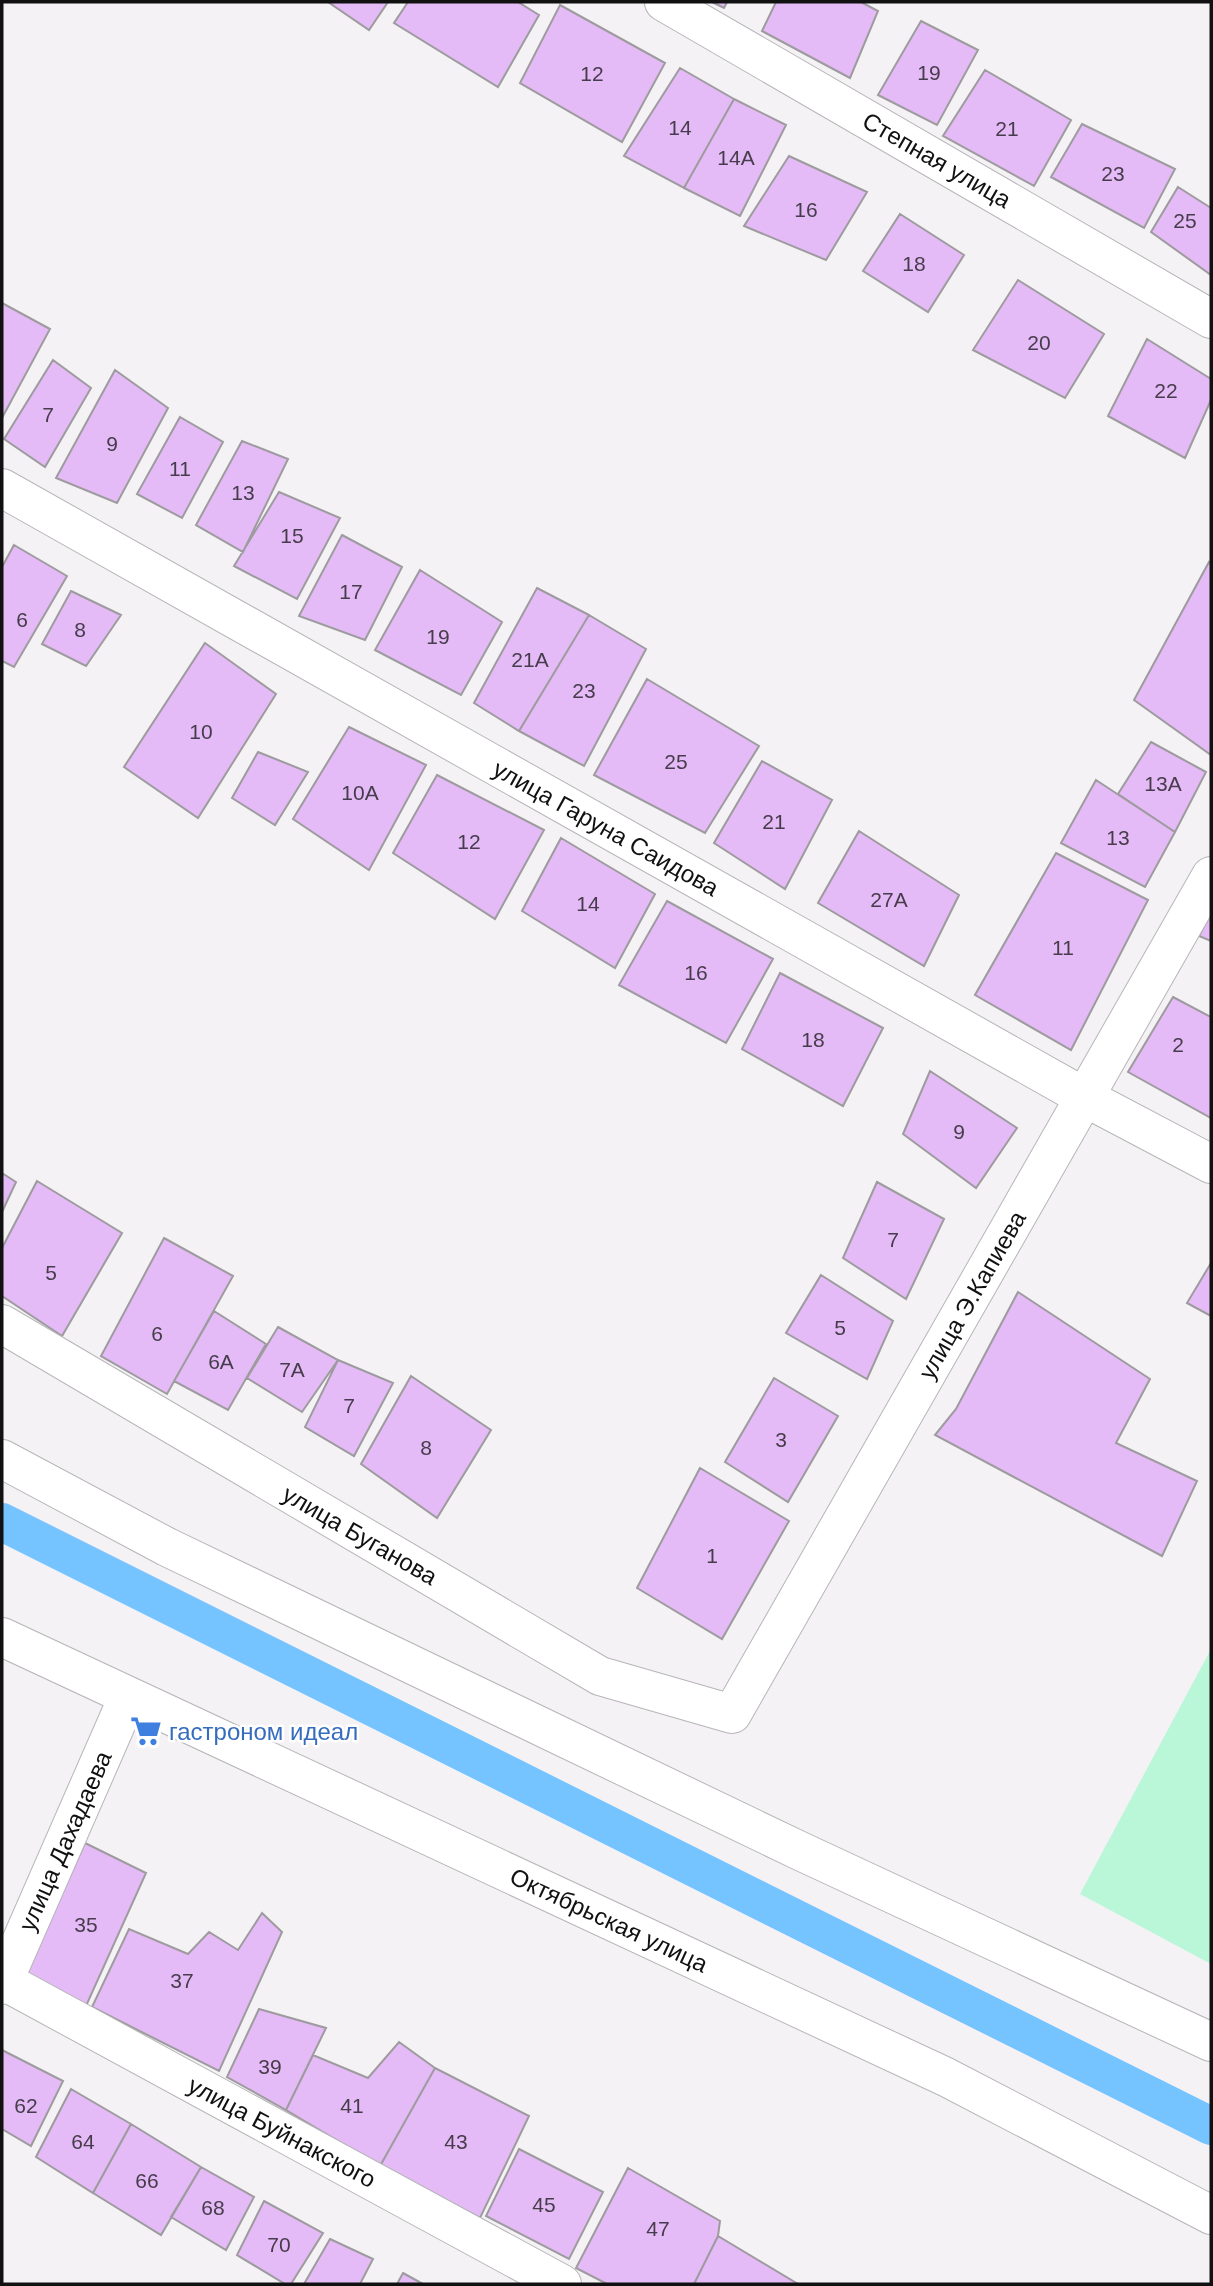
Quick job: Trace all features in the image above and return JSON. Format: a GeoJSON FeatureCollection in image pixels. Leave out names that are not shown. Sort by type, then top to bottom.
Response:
{"type":"FeatureCollection","features":[{"type":"Feature","properties":{"kind":"street","name":"Степная улица"},"geometry":{"type":"LineString","coordinates":[[663,2],[1211,319]]}},
{"type":"Feature","properties":{"kind":"street","name":"улица Гаруна Саидова"},"geometry":{"type":"LineString","coordinates":[[2,488],[1086,1098],[1211,1164]]}},
{"type":"Feature","properties":{"kind":"street","name":"улица Э.Капиева"},"geometry":{"type":"LineString","coordinates":[[732,1714],[1211,876]]}},
{"type":"Feature","properties":{"kind":"street","name":"улица Буганова"},"geometry":{"type":"LineString","coordinates":[[2,1324],[600,1676],[732,1714]]}},
{"type":"Feature","properties":{"kind":"street"},"geometry":{"type":"LineString","coordinates":[[2,1459],[191,1559],[798,1850],[1211,2042]]}},
{"type":"Feature","properties":{"kind":"street","name":"Октябрьская улица"},"geometry":{"type":"LineString","coordinates":[[2,1637],[946,2077],[1211,2215]]}},
{"type":"Feature","properties":{"kind":"street","name":"улица Дахадаева"},"geometry":{"type":"LineString","coordinates":[[2,1982],[128,1697]]}},
{"type":"Feature","properties":{"kind":"street","name":"улица Буйнакского"},"geometry":{"type":"LineString","coordinates":[[2,1982],[562,2284]]}},
{"type":"Feature","properties":{"kind":"green space"},"geometry":{"type":"Polygon","coordinates":[[[1211,1649],[1211,1964],[1080,1894],[1211,1649]]]}},
{"type":"Feature","properties":{"kind":"building"},"geometry":{"type":"Polygon","coordinates":[[[328,2],[388,2],[369,30],[328,2]]]}},
{"type":"Feature","properties":{"kind":"building"},"geometry":{"type":"Polygon","coordinates":[[[408,2],[518,2],[539,15],[498,87],[394,23],[408,2]]]}},
{"type":"Feature","properties":{"kind":"building"},"geometry":{"type":"Polygon","coordinates":[[[712,2],[727,2],[724,8],[712,2]]]}},
{"type":"Feature","properties":{"kind":"building"},"geometry":{"type":"Polygon","coordinates":[[[776,2],[861,2],[878,11],[850,78],[762,31],[776,2]]]}},
{"type":"Feature","properties":{"kind":"building"},"geometry":{"type":"Polygon","coordinates":[[[560,5],[665,63],[622,142],[520,83],[560,5]]]}},
{"type":"Feature","properties":{"kind":"building"},"geometry":{"type":"Polygon","coordinates":[[[921,21],[978,50],[937,125],[878,95],[921,21]]]}},
{"type":"Feature","properties":{"kind":"building"},"geometry":{"type":"Polygon","coordinates":[[[680,68],[734,99],[684,188],[624,156],[680,68]]]}},
{"type":"Feature","properties":{"kind":"building"},"geometry":{"type":"Polygon","coordinates":[[[985,70],[1071,120],[1034,186],[943,136],[985,70]]]}},
{"type":"Feature","properties":{"kind":"building"},"geometry":{"type":"Polygon","coordinates":[[[734,99],[786,125],[740,216],[684,188],[734,99]]]}},
{"type":"Feature","properties":{"kind":"building"},"geometry":{"type":"Polygon","coordinates":[[[1082,124],[1175,169],[1144,228],[1051,177],[1082,124]]]}},
{"type":"Feature","properties":{"kind":"building"},"geometry":{"type":"Polygon","coordinates":[[[789,156],[867,192],[826,260],[744,226],[789,156]]]}},
{"type":"Feature","properties":{"kind":"building"},"geometry":{"type":"Polygon","coordinates":[[[1178,187],[1211,208],[1211,275],[1151,232],[1178,187]]]}},
{"type":"Feature","properties":{"kind":"building"},"geometry":{"type":"Polygon","coordinates":[[[900,214],[964,255],[928,312],[863,271],[900,214]]]}},
{"type":"Feature","properties":{"kind":"building"},"geometry":{"type":"Polygon","coordinates":[[[1018,280],[1104,334],[1065,398],[973,350],[1018,280]]]}},
{"type":"Feature","properties":{"kind":"building"},"geometry":{"type":"Polygon","coordinates":[[[2,303],[50,329],[2,418],[2,303]]]}},
{"type":"Feature","properties":{"kind":"building"},"geometry":{"type":"Polygon","coordinates":[[[1147,339],[1211,379],[1211,400],[1185,458],[1108,416],[1147,339]]]}},
{"type":"Feature","properties":{"kind":"building"},"geometry":{"type":"Polygon","coordinates":[[[53,360],[91,388],[45,467],[4,439],[53,360]]]}},
{"type":"Feature","properties":{"kind":"building"},"geometry":{"type":"Polygon","coordinates":[[[115,370],[168,408],[117,503],[56,478],[115,370]]]}},
{"type":"Feature","properties":{"kind":"building"},"geometry":{"type":"Polygon","coordinates":[[[180,417],[223,442],[182,518],[137,494],[180,417]]]}},
{"type":"Feature","properties":{"kind":"building"},"geometry":{"type":"Polygon","coordinates":[[[242,441],[288,459],[243,552],[196,525],[242,441]]]}},
{"type":"Feature","properties":{"kind":"building"},"geometry":{"type":"Polygon","coordinates":[[[279,492],[340,518],[297,599],[234,566],[279,492]]]}},
{"type":"Feature","properties":{"kind":"building"},"geometry":{"type":"Polygon","coordinates":[[[342,535],[402,567],[365,640],[299,616],[342,535]]]}},
{"type":"Feature","properties":{"kind":"building"},"geometry":{"type":"Polygon","coordinates":[[[14,545],[67,576],[14,667],[2,661],[2,567],[14,545]]]}},
{"type":"Feature","properties":{"kind":"building"},"geometry":{"type":"Polygon","coordinates":[[[1209,562],[1211,564],[1211,755],[1134,700],[1209,562]]]}},
{"type":"Feature","properties":{"kind":"building"},"geometry":{"type":"Polygon","coordinates":[[[420,570],[502,622],[461,695],[375,650],[420,570]]]}},
{"type":"Feature","properties":{"kind":"building"},"geometry":{"type":"Polygon","coordinates":[[[537,588],[589,615],[519,731],[474,703],[537,588]]]}},
{"type":"Feature","properties":{"kind":"building"},"geometry":{"type":"Polygon","coordinates":[[[71,591],[121,615],[86,666],[42,644],[71,591]]]}},
{"type":"Feature","properties":{"kind":"building"},"geometry":{"type":"Polygon","coordinates":[[[589,615],[646,649],[584,766],[519,731],[589,615]]]}},
{"type":"Feature","properties":{"kind":"building"},"geometry":{"type":"Polygon","coordinates":[[[205,643],[276,694],[198,818],[124,767],[205,643]]]}},
{"type":"Feature","properties":{"kind":"building"},"geometry":{"type":"Polygon","coordinates":[[[647,679],[759,746],[705,833],[594,775],[647,679]]]}},
{"type":"Feature","properties":{"kind":"building"},"geometry":{"type":"Polygon","coordinates":[[[349,727],[426,765],[369,870],[293,819],[349,727]]]}},
{"type":"Feature","properties":{"kind":"building"},"geometry":{"type":"Polygon","coordinates":[[[1151,742],[1206,772],[1175,832],[1118,794],[1151,742]]]}},
{"type":"Feature","properties":{"kind":"building"},"geometry":{"type":"Polygon","coordinates":[[[258,752],[308,772],[275,825],[232,798],[258,752]]]}},
{"type":"Feature","properties":{"kind":"building"},"geometry":{"type":"Polygon","coordinates":[[[762,761],[832,800],[785,889],[714,843],[762,761]]]}},
{"type":"Feature","properties":{"kind":"building"},"geometry":{"type":"Polygon","coordinates":[[[437,775],[544,830],[495,919],[393,853],[437,775]]]}},
{"type":"Feature","properties":{"kind":"building"},"geometry":{"type":"Polygon","coordinates":[[[1096,780],[1175,832],[1145,887],[1061,843],[1096,780]]]}},
{"type":"Feature","properties":{"kind":"building"},"geometry":{"type":"Polygon","coordinates":[[[859,831],[959,895],[924,966],[818,903],[859,831]]]}},
{"type":"Feature","properties":{"kind":"building"},"geometry":{"type":"Polygon","coordinates":[[[561,838],[655,894],[615,968],[522,911],[561,838]]]}},
{"type":"Feature","properties":{"kind":"building"},"geometry":{"type":"Polygon","coordinates":[[[1056,853],[1148,900],[1071,1050],[975,995],[1056,853]]]}},
{"type":"Feature","properties":{"kind":"building"},"geometry":{"type":"Polygon","coordinates":[[[667,901],[773,959],[726,1043],[619,985],[667,901]]]}},
{"type":"Feature","properties":{"kind":"building"},"geometry":{"type":"Polygon","coordinates":[[[1211,913],[1211,941],[1199,936],[1211,913]]]}},
{"type":"Feature","properties":{"kind":"building"},"geometry":{"type":"Polygon","coordinates":[[[780,973],[883,1028],[843,1106],[742,1049],[780,973]]]}},
{"type":"Feature","properties":{"kind":"building"},"geometry":{"type":"Polygon","coordinates":[[[1173,997],[1211,1017],[1211,1118],[1128,1072],[1173,997]]]}},
{"type":"Feature","properties":{"kind":"building"},"geometry":{"type":"Polygon","coordinates":[[[930,1071],[1017,1128],[976,1188],[903,1134],[930,1071]]]}},
{"type":"Feature","properties":{"kind":"building"},"geometry":{"type":"Polygon","coordinates":[[[2,1173],[16,1182],[2,1212],[2,1173]]]}},
{"type":"Feature","properties":{"kind":"building"},"geometry":{"type":"Polygon","coordinates":[[[37,1181],[122,1233],[62,1336],[2,1296],[2,1248],[37,1181]]]}},
{"type":"Feature","properties":{"kind":"building"},"geometry":{"type":"Polygon","coordinates":[[[877,1182],[944,1219],[906,1299],[843,1258],[877,1182]]]}},
{"type":"Feature","properties":{"kind":"building"},"geometry":{"type":"Polygon","coordinates":[[[164,1238],[233,1276],[167,1394],[101,1356],[164,1238]]]}},
{"type":"Feature","properties":{"kind":"building"},"geometry":{"type":"Polygon","coordinates":[[[1211,1263],[1211,1316],[1187,1303],[1211,1263]]]}},
{"type":"Feature","properties":{"kind":"building"},"geometry":{"type":"Polygon","coordinates":[[[821,1275],[893,1321],[867,1379],[786,1333],[821,1275]]]}},
{"type":"Feature","properties":{"kind":"building"},"geometry":{"type":"Polygon","coordinates":[[[1018,1292],[1150,1379],[1116,1443],[1197,1481],[1162,1556],[935,1435],[956,1409],[1018,1292]]]}},
{"type":"Feature","properties":{"kind":"building"},"geometry":{"type":"Polygon","coordinates":[[[214,1311],[266,1344],[228,1410],[174,1381],[214,1311]]]}},
{"type":"Feature","properties":{"kind":"building"},"geometry":{"type":"Polygon","coordinates":[[[278,1327],[338,1360],[302,1412],[247,1378],[278,1327]]]}},
{"type":"Feature","properties":{"kind":"building"},"geometry":{"type":"Polygon","coordinates":[[[338,1360],[393,1383],[354,1456],[305,1427],[338,1360]]]}},
{"type":"Feature","properties":{"kind":"building"},"geometry":{"type":"Polygon","coordinates":[[[411,1376],[491,1430],[437,1518],[361,1464],[411,1376]]]}},
{"type":"Feature","properties":{"kind":"building"},"geometry":{"type":"Polygon","coordinates":[[[774,1378],[838,1416],[788,1502],[725,1462],[774,1378]]]}},
{"type":"Feature","properties":{"kind":"building"},"geometry":{"type":"Polygon","coordinates":[[[700,1468],[789,1521],[722,1639],[637,1588],[700,1468]]]}},
{"type":"Feature","properties":{"kind":"building"},"geometry":{"type":"Polygon","coordinates":[[[85,1843],[146,1873],[86,2006],[25,1975],[85,1843]]]}},
{"type":"Feature","properties":{"kind":"building"},"geometry":{"type":"Polygon","coordinates":[[[262,1913],[282,1932],[219,2071],[92,2007],[129,1929],[188,1954],[209,1932],[238,1950],[262,1913]]]}},
{"type":"Feature","properties":{"kind":"building"},"geometry":{"type":"Polygon","coordinates":[[[259,2009],[326,2028],[286,2110],[227,2077],[259,2009]]]}},
{"type":"Feature","properties":{"kind":"building"},"geometry":{"type":"Polygon","coordinates":[[[399,2042],[435,2068],[380,2166],[286,2110],[313,2055],[368,2078],[399,2042]]]}},
{"type":"Feature","properties":{"kind":"building"},"geometry":{"type":"Polygon","coordinates":[[[2,2050],[63,2081],[31,2146],[2,2129],[2,2050]]]}},
{"type":"Feature","properties":{"kind":"building"},"geometry":{"type":"Polygon","coordinates":[[[435,2068],[529,2116],[480,2218],[380,2166],[435,2068]]]}},
{"type":"Feature","properties":{"kind":"building"},"geometry":{"type":"Polygon","coordinates":[[[71,2089],[131,2124],[93,2193],[36,2157],[71,2089]]]}},
{"type":"Feature","properties":{"kind":"building"},"geometry":{"type":"Polygon","coordinates":[[[131,2124],[201,2167],[161,2235],[93,2193],[131,2124]]]}},
{"type":"Feature","properties":{"kind":"building"},"geometry":{"type":"Polygon","coordinates":[[[519,2149],[603,2192],[569,2259],[486,2216],[519,2149]]]}},
{"type":"Feature","properties":{"kind":"building"},"geometry":{"type":"Polygon","coordinates":[[[201,2167],[254,2197],[226,2250],[171,2217],[201,2167]]]}},
{"type":"Feature","properties":{"kind":"building"},"geometry":{"type":"Polygon","coordinates":[[[628,2168],[720,2221],[718,2236],[694,2284],[607,2284],[576,2268],[628,2168]]]}},
{"type":"Feature","properties":{"kind":"building"},"geometry":{"type":"Polygon","coordinates":[[[264,2201],[323,2233],[291,2284],[285,2284],[237,2255],[264,2201]]]}},
{"type":"Feature","properties":{"kind":"building"},"geometry":{"type":"Polygon","coordinates":[[[718,2236],[798,2284],[694,2284],[718,2236]]]}},
{"type":"Feature","properties":{"kind":"building"},"geometry":{"type":"Polygon","coordinates":[[[330,2239],[373,2259],[360,2284],[304,2284],[330,2239]]]}},
{"type":"Feature","properties":{"kind":"building"},"geometry":{"type":"Polygon","coordinates":[[[403,2273],[423,2284],[397,2284],[403,2273]]]}},
{"type":"Feature","properties":{"kind":"waterway"},"geometry":{"type":"LineString","coordinates":[[2,1522],[1211,2126]]}},
{"type":"Feature","properties":{"kind":"place","name":"гастроном идеал"},"geometry":{"type":"Point","coordinates":[146,1731]}}]}
